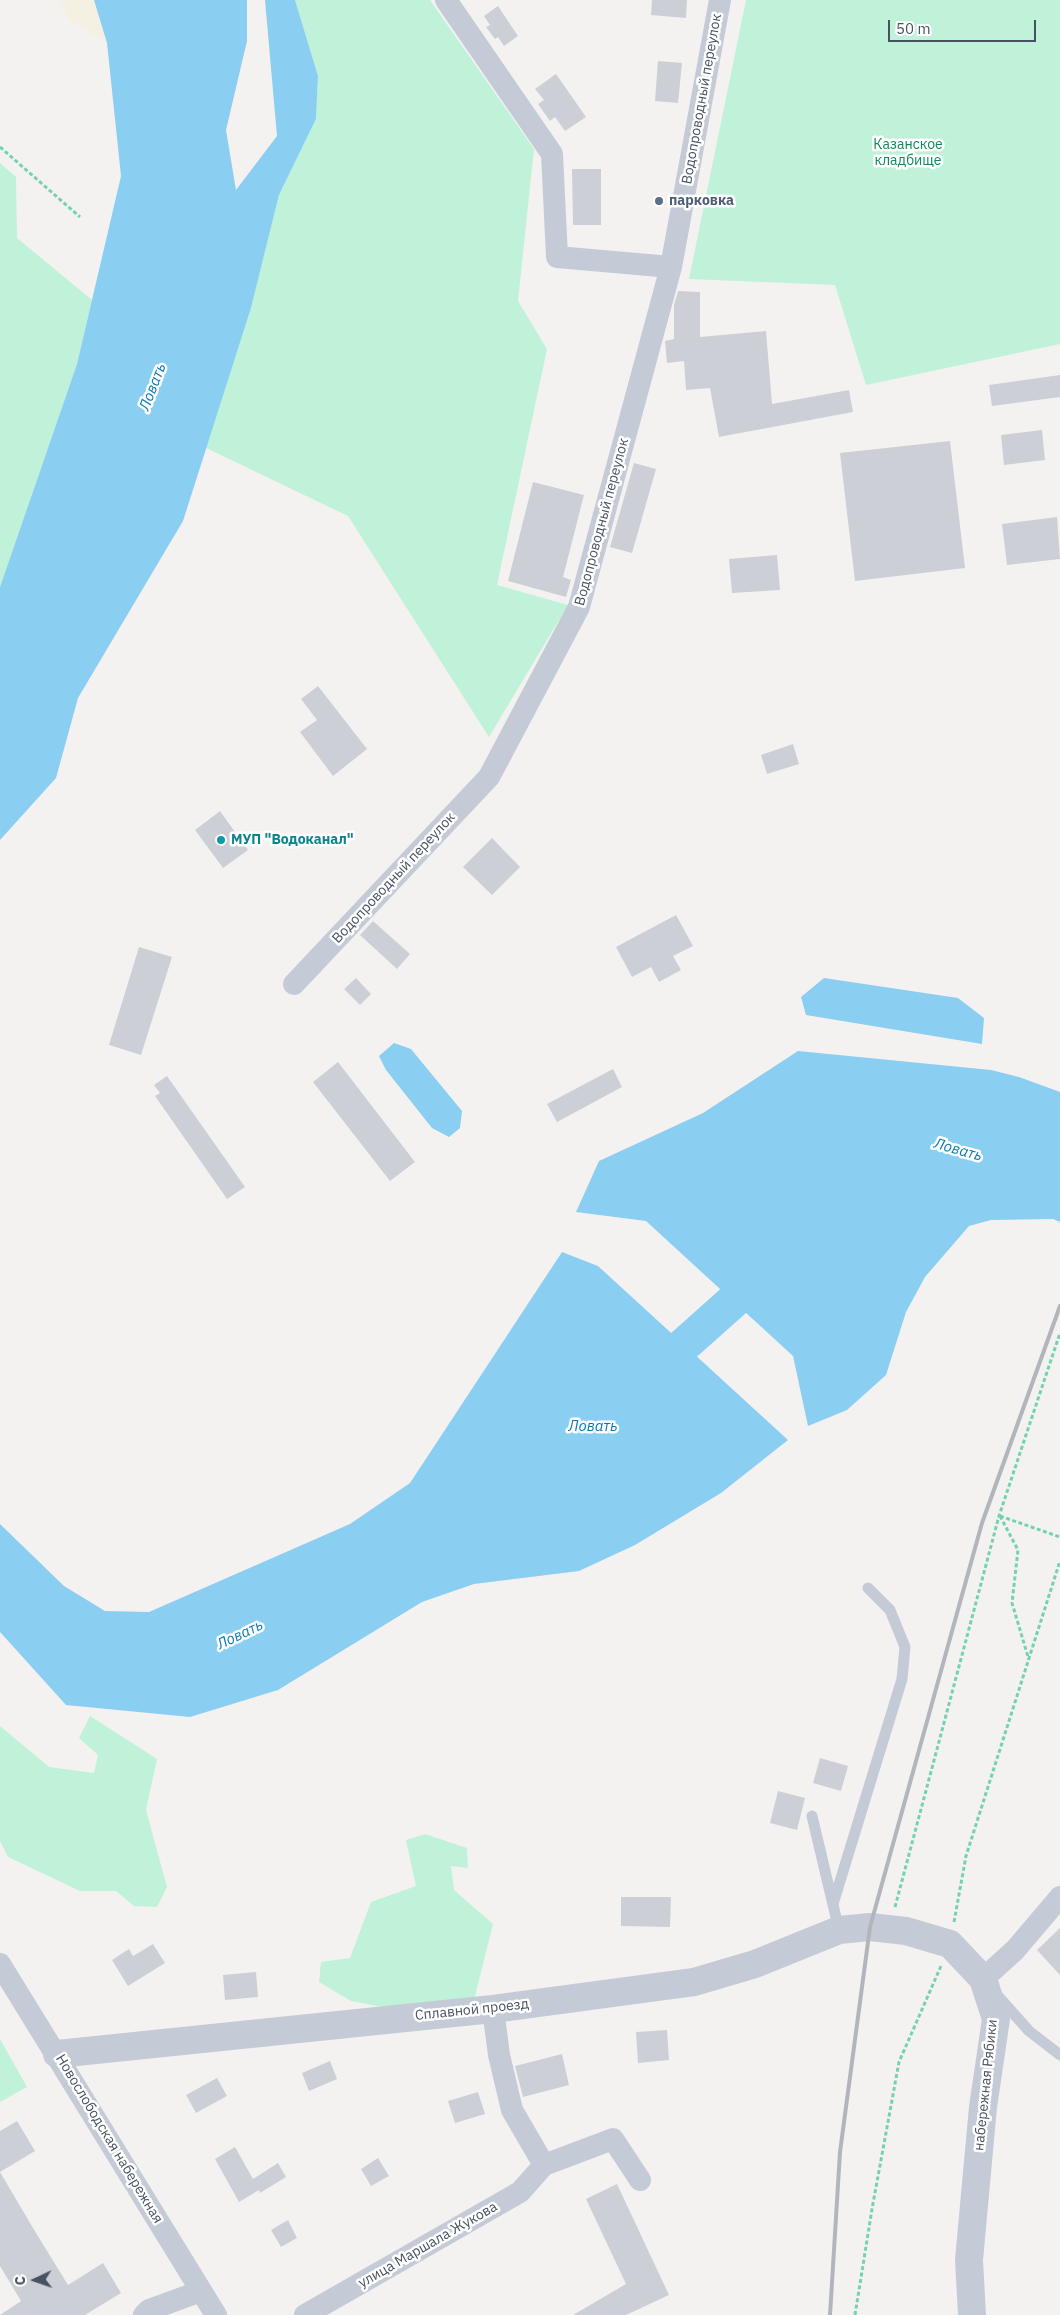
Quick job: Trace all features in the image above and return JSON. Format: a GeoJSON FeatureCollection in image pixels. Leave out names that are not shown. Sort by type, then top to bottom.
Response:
{"type":"FeatureCollection","features":[{"type":"Feature","properties":{"kind":"street"},"geometry":{"type":"LineString","coordinates":[[446,0],[552,154],[558,257],[671,267]]}},
{"type":"Feature","properties":{"kind":"street","name":"Водопроводный переулок"},"geometry":{"type":"LineString","coordinates":[[294,984],[489,777],[580,608],[671,267],[720,0]]}},
{"type":"Feature","properties":{"kind":"street"},"geometry":{"type":"LineString","coordinates":[[983,1979],[1015,1950],[1060,1897]]}},
{"type":"Feature","properties":{"kind":"street"},"geometry":{"type":"LineString","coordinates":[[883,1928],[906,1931],[950,1944]]}},
{"type":"Feature","properties":{"kind":"street","name":"Сплавной проезд"},"geometry":{"type":"LineString","coordinates":[[57,2054],[494,2009],[694,1982],[755,1964],[839,1930],[883,1928]]}},
{"type":"Feature","properties":{"kind":"street","name":"набережная Рябики"},"geometry":{"type":"LineString","coordinates":[[950,1944],[983,1979],[996,2019],[983,2107],[970,2250],[972,2315]]}},
{"type":"Feature","properties":{"kind":"street","name":"Новослободская набережная"},"geometry":{"type":"LineString","coordinates":[[0,1964],[216,2315]]}},
{"type":"Feature","properties":{"kind":"street"},"geometry":{"type":"LineString","coordinates":[[494,2009],[498,2056],[512,2110],[544,2165],[613,2139],[640,2180]]}},
{"type":"Feature","properties":{"kind":"street","name":"улица Маршала Жукова"},"geometry":{"type":"LineString","coordinates":[[306,2315],[520,2192],[544,2165]]}},
{"type":"Feature","properties":{"kind":"street"},"geometry":{"type":"LineString","coordinates":[[144,2315],[149,2310],[201,2291]]}},
{"type":"Feature","properties":{"kind":"lane"},"geometry":{"type":"LineString","coordinates":[[833,1904],[902,1678],[905,1647],[890,1610],[868,1588]]}},
{"type":"Feature","properties":{"kind":"lane"},"geometry":{"type":"LineString","coordinates":[[812,1816],[839,1930]]}},
{"type":"Feature","properties":{"kind":"lane"},"geometry":{"type":"LineString","coordinates":[[983,1979],[1029,2031],[1060,2056]]}},
{"type":"Feature","properties":{"kind":"path"},"geometry":{"type":"LineString","coordinates":[[0,147],[80,217]]}},
{"type":"Feature","properties":{"kind":"path"},"geometry":{"type":"LineString","coordinates":[[883,1928],[1000,1516],[1060,1333]]}},
{"type":"Feature","properties":{"kind":"path"},"geometry":{"type":"LineString","coordinates":[[1000,1516],[1060,1537]]}},
{"type":"Feature","properties":{"kind":"path"},"geometry":{"type":"LineString","coordinates":[[1000,1516],[1018,1550],[1012,1604],[1030,1660]]}},
{"type":"Feature","properties":{"kind":"path"},"geometry":{"type":"LineString","coordinates":[[855,2315],[899,2062],[950,1944],[966,1856],[1060,1561]]}},
{"type":"Feature","properties":{"kind":"green space"},"geometry":{"type":"Polygon","coordinates":[[[295,0],[430,0],[534,149],[518,301],[547,349],[497,585],[568,605],[489,737],[348,516],[206,448],[251,308],[279,195],[316,119],[318,76],[295,0]]]}},
{"type":"Feature","properties":{"kind":"green space","name":"Казанское кладбище"},"geometry":{"type":"Polygon","coordinates":[[[746,0],[1060,0],[1060,344],[866,385],[835,285],[689,279],[746,0]]]}},
{"type":"Feature","properties":{"kind":"green space"},"geometry":{"type":"Polygon","coordinates":[[[0,163],[16,177],[17,238],[92,300],[77,364],[0,587],[0,163]]]}},
{"type":"Feature","properties":{"kind":"green space"},"geometry":{"type":"Polygon","coordinates":[[[90,1716],[157,1759],[146,1810],[167,1887],[157,1907],[134,1906],[116,1891],[80,1891],[8,1857],[0,1841],[0,1726],[49,1767],[94,1773],[98,1755],[79,1738],[90,1716]]]}},
{"type":"Feature","properties":{"kind":"green space"},"geometry":{"type":"Polygon","coordinates":[[[425,1834],[467,1848],[468,1868],[451,1866],[454,1890],[493,1924],[474,2000],[382,2007],[351,2001],[319,1982],[321,1962],[350,1958],[371,1902],[416,1886],[406,1840],[425,1834]]]}},
{"type":"Feature","properties":{"kind":"green space"},"geometry":{"type":"Polygon","coordinates":[[[0,2039],[27,2087],[0,2102],[0,2039]]]}},
{"type":"Feature","properties":{"kind":"sand"},"geometry":{"type":"Polygon","coordinates":[[[59,0],[94,0],[107,43],[70,21],[59,0]]]}},
{"type":"Feature","properties":{"kind":"water","name":"Ловать"},"geometry":{"type":"Polygon","coordinates":[[[94,0],[247,0],[247,41],[226,130],[236,190],[277,136],[265,0],[295,0],[318,76],[316,119],[279,195],[251,308],[183,521],[78,698],[56,778],[0,840],[0,587],[77,364],[121,176],[107,43],[94,0]]]}},
{"type":"Feature","properties":{"kind":"water"},"geometry":{"type":"Polygon","coordinates":[[[824,978],[958,998],[984,1018],[982,1044],[806,1015],[801,997],[824,978]]]}},
{"type":"Feature","properties":{"kind":"water"},"geometry":{"type":"Polygon","coordinates":[[[394,1043],[411,1049],[462,1111],[460,1128],[449,1137],[432,1128],[386,1070],[379,1056],[394,1043]]]}},
{"type":"Feature","properties":{"kind":"water","name":"Ловать"},"geometry":{"type":"Polygon","coordinates":[[[798,1051],[991,1070],[1019,1077],[1060,1092],[1060,1222],[1053,1219],[991,1220],[969,1226],[925,1277],[906,1312],[886,1375],[847,1410],[808,1426],[793,1356],[646,1221],[576,1212],[599,1161],[703,1113],[798,1051]]]}},
{"type":"Feature","properties":{"kind":"water","name":"Ловать"},"geometry":{"type":"Polygon","coordinates":[[[562,1252],[598,1266],[788,1440],[721,1493],[635,1545],[579,1571],[474,1584],[422,1602],[278,1690],[190,1717],[66,1705],[0,1632],[0,1524],[64,1586],[105,1611],[149,1612],[350,1524],[410,1483],[562,1252]]]}},
{"type":"Feature","properties":{"kind":"building"},"geometry":{"type":"Polygon","coordinates":[[[652,0],[687,0],[686,18],[651,15],[652,0]]]}},
{"type":"Feature","properties":{"kind":"building"},"geometry":{"type":"Polygon","coordinates":[[[498,6],[518,36],[504,46],[498,37],[495,39],[486,27],[490,25],[484,16],[498,6]]]}},
{"type":"Feature","properties":{"kind":"building"},"geometry":{"type":"Polygon","coordinates":[[[658,61],[682,63],[678,103],[655,101],[658,61]]]}},
{"type":"Feature","properties":{"kind":"building"},"geometry":{"type":"Polygon","coordinates":[[[556,74],[586,117],[565,131],[555,117],[550,121],[538,104],[544,100],[535,89],[556,74]]]}},
{"type":"Feature","properties":{"kind":"building"},"geometry":{"type":"Polygon","coordinates":[[[572,169],[601,169],[601,225],[573,225],[572,169]]]}},
{"type":"Feature","properties":{"kind":"building"},"geometry":{"type":"Polygon","coordinates":[[[678,291],[700,292],[700,337],[766,331],[772,404],[849,390],[853,412],[719,437],[710,388],[686,390],[684,361],[667,363],[665,341],[674,339],[674,305],[678,291]]]}},
{"type":"Feature","properties":{"kind":"building"},"geometry":{"type":"Polygon","coordinates":[[[1060,375],[1060,397],[992,406],[989,385],[1060,375]]]}},
{"type":"Feature","properties":{"kind":"building"},"geometry":{"type":"Polygon","coordinates":[[[1042,430],[1045,460],[1004,465],[1001,435],[1042,430]]]}},
{"type":"Feature","properties":{"kind":"building"},"geometry":{"type":"Polygon","coordinates":[[[950,441],[965,568],[855,581],[840,453],[950,441]]]}},
{"type":"Feature","properties":{"kind":"building"},"geometry":{"type":"Polygon","coordinates":[[[634,463],[656,469],[632,553],[610,547],[634,463]]]}},
{"type":"Feature","properties":{"kind":"building"},"geometry":{"type":"Polygon","coordinates":[[[533,482],[584,495],[563,577],[571,580],[566,597],[508,581],[533,482]]]}},
{"type":"Feature","properties":{"kind":"building"},"geometry":{"type":"Polygon","coordinates":[[[1057,517],[1060,559],[1007,565],[1002,524],[1057,517]]]}},
{"type":"Feature","properties":{"kind":"building"},"geometry":{"type":"Polygon","coordinates":[[[777,555],[780,590],[732,593],[729,559],[777,555]]]}},
{"type":"Feature","properties":{"kind":"building"},"geometry":{"type":"Polygon","coordinates":[[[318,686],[367,749],[333,776],[300,732],[317,720],[301,699],[318,686]]]}},
{"type":"Feature","properties":{"kind":"building"},"geometry":{"type":"Polygon","coordinates":[[[793,744],[799,764],[767,774],[761,755],[793,744]]]}},
{"type":"Feature","properties":{"kind":"building","name":"МУП \"Водоканал\""},"geometry":{"type":"Polygon","coordinates":[[[220,811],[248,850],[223,868],[195,830],[220,811]]]}},
{"type":"Feature","properties":{"kind":"building"},"geometry":{"type":"Polygon","coordinates":[[[492,838],[520,867],[492,895],[463,867],[492,838]]]}},
{"type":"Feature","properties":{"kind":"building"},"geometry":{"type":"Polygon","coordinates":[[[676,915],[693,946],[673,956],[681,970],[659,982],[651,967],[632,977],[616,947],[676,915]]]}},
{"type":"Feature","properties":{"kind":"building"},"geometry":{"type":"Polygon","coordinates":[[[373,921],[410,954],[397,969],[360,935],[373,921]]]}},
{"type":"Feature","properties":{"kind":"building"},"geometry":{"type":"Polygon","coordinates":[[[139,947],[172,957],[141,1055],[109,1045],[139,947]]]}},
{"type":"Feature","properties":{"kind":"building"},"geometry":{"type":"Polygon","coordinates":[[[356,978],[371,994],[360,1005],[344,989],[356,978]]]}},
{"type":"Feature","properties":{"kind":"building"},"geometry":{"type":"Polygon","coordinates":[[[338,1062],[415,1162],[390,1181],[313,1082],[338,1062]]]}},
{"type":"Feature","properties":{"kind":"building"},"geometry":{"type":"Polygon","coordinates":[[[613,1069],[622,1087],[557,1122],[547,1104],[613,1069]]]}},
{"type":"Feature","properties":{"kind":"building"},"geometry":{"type":"Polygon","coordinates":[[[167,1076],[245,1187],[227,1199],[155,1096],[160,1093],[154,1085],[167,1076]]]}},
{"type":"Feature","properties":{"kind":"building"},"geometry":{"type":"Polygon","coordinates":[[[820,1758],[848,1766],[841,1791],[813,1783],[820,1758]]]}},
{"type":"Feature","properties":{"kind":"building"},"geometry":{"type":"Polygon","coordinates":[[[778,1791],[805,1798],[797,1830],[770,1823],[778,1791]]]}},
{"type":"Feature","properties":{"kind":"building"},"geometry":{"type":"Polygon","coordinates":[[[621,1897],[671,1897],[670,1927],[621,1926],[621,1897]]]}},
{"type":"Feature","properties":{"kind":"building"},"geometry":{"type":"Polygon","coordinates":[[[1060,1928],[1060,1975],[1037,1950],[1060,1928]]]}},
{"type":"Feature","properties":{"kind":"building"},"geometry":{"type":"Polygon","coordinates":[[[153,1944],[165,1963],[128,1986],[112,1960],[129,1949],[133,1956],[153,1944]]]}},
{"type":"Feature","properties":{"kind":"building"},"geometry":{"type":"Polygon","coordinates":[[[256,1972],[258,1997],[225,2000],[223,1975],[256,1972]]]}},
{"type":"Feature","properties":{"kind":"building"},"geometry":{"type":"Polygon","coordinates":[[[667,2030],[669,2060],[638,2063],[636,2032],[667,2030]]]}},
{"type":"Feature","properties":{"kind":"building"},"geometry":{"type":"Polygon","coordinates":[[[562,2054],[569,2085],[523,2097],[515,2066],[562,2054]]]}},
{"type":"Feature","properties":{"kind":"building"},"geometry":{"type":"Polygon","coordinates":[[[330,2061],[337,2079],[309,2091],[302,2073],[330,2061]]]}},
{"type":"Feature","properties":{"kind":"building"},"geometry":{"type":"Polygon","coordinates":[[[217,2078],[227,2096],[196,2113],[186,2095],[217,2078]]]}},
{"type":"Feature","properties":{"kind":"building"},"geometry":{"type":"Polygon","coordinates":[[[478,2092],[485,2114],[455,2123],[448,2101],[478,2092]]]}},
{"type":"Feature","properties":{"kind":"building"},"geometry":{"type":"Polygon","coordinates":[[[17,2121],[35,2151],[0,2172],[0,2131],[17,2121]]]}},
{"type":"Feature","properties":{"kind":"building"},"geometry":{"type":"Polygon","coordinates":[[[235,2147],[253,2179],[278,2163],[286,2177],[260,2193],[259,2190],[239,2202],[215,2159],[235,2147]]]}},
{"type":"Feature","properties":{"kind":"building"},"geometry":{"type":"Polygon","coordinates":[[[378,2158],[389,2176],[371,2186],[361,2169],[378,2158]]]}},
{"type":"Feature","properties":{"kind":"building"},"geometry":{"type":"Polygon","coordinates":[[[0,2172],[68,2285],[103,2263],[121,2293],[85,2315],[0,2315],[21,2301],[0,2266],[0,2172]]]}},
{"type":"Feature","properties":{"kind":"building"},"geometry":{"type":"Polygon","coordinates":[[[617,2184],[669,2295],[626,2315],[573,2315],[626,2284],[586,2199],[617,2184]]]}},
{"type":"Feature","properties":{"kind":"building"},"geometry":{"type":"Polygon","coordinates":[[[288,2220],[297,2238],[281,2247],[271,2230],[288,2220]]]}},
{"type":"Feature","properties":{"kind":"waterway","name":"Ловать"},"geometry":{"type":"LineString","coordinates":[[648,1377],[768,1270]]}},
{"type":"Feature","properties":{"kind":"railway"},"geometry":{"type":"LineString","coordinates":[[830,2315],[840,2152],[870,1927],[982,1523],[1060,1306]]}},
{"type":"Feature","properties":{"kind":"place","name":"парковка"},"geometry":{"type":"Point","coordinates":[659,201]}},
{"type":"Feature","properties":{"kind":"place","name":"МУП \"Водоканал\""},"geometry":{"type":"Point","coordinates":[221,840]}}]}
